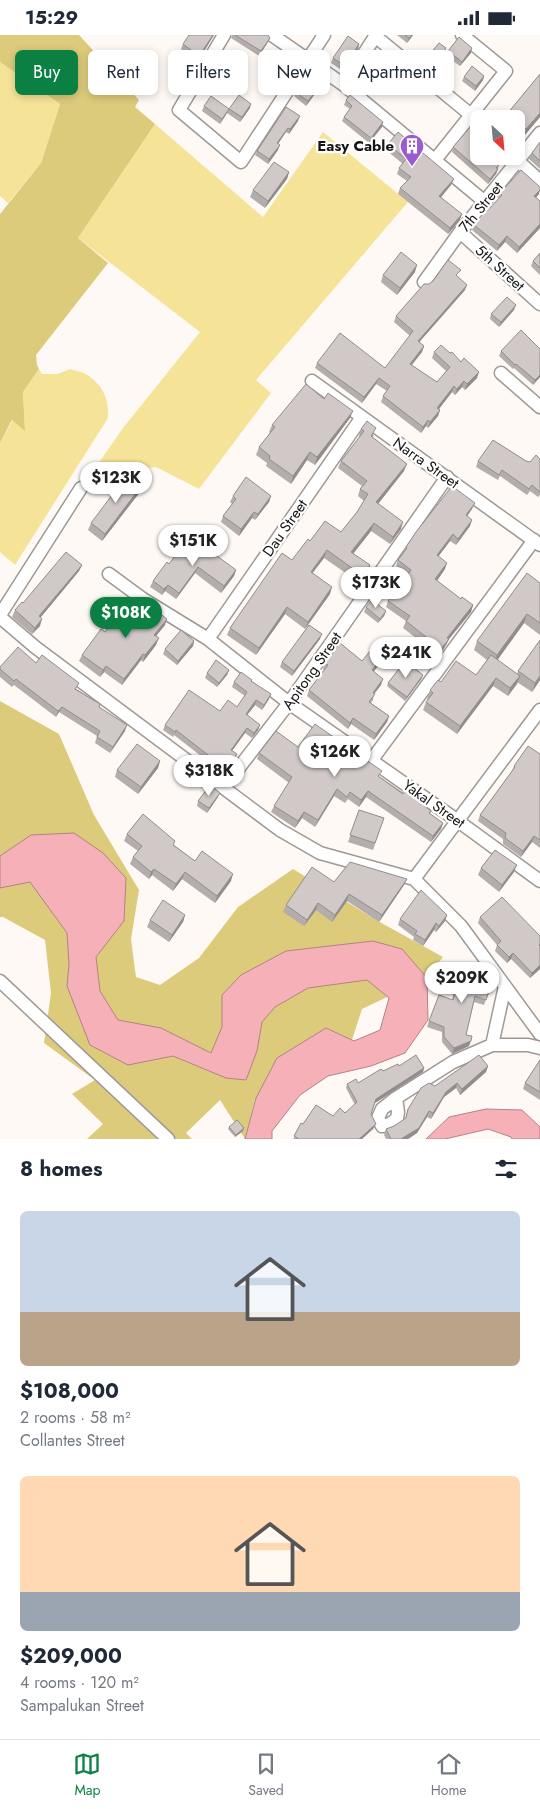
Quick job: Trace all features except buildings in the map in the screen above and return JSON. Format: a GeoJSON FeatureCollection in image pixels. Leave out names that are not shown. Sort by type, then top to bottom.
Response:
{"type":"FeatureCollection","features":[{"type":"Feature","properties":{"kind":"street"},"geometry":{"type":"LineString","coordinates":[[224,35],[179,110],[241,162],[285,95]]}},
{"type":"Feature","properties":{"kind":"street"},"geometry":{"type":"LineString","coordinates":[[272,35],[294,50]]}},
{"type":"Feature","properties":{"kind":"street"},"geometry":{"type":"LineString","coordinates":[[314,50],[324,35]]}},
{"type":"Feature","properties":{"kind":"street"},"geometry":{"type":"LineString","coordinates":[[462,35],[506,71],[475,110]]}},
{"type":"Feature","properties":{"kind":"street"},"geometry":{"type":"LineString","coordinates":[[366,50],[375,36],[470,114]]}},
{"type":"Feature","properties":{"kind":"street"},"geometry":{"type":"LineString","coordinates":[[356,95],[485,202]]}},
{"type":"Feature","properties":{"kind":"street"},"geometry":{"type":"LineString","coordinates":[[435,160],[470,116]]}},
{"type":"Feature","properties":{"kind":"street","name":"7th Street"},"geometry":{"type":"LineString","coordinates":[[525,152],[540,133]]}},
{"type":"Feature","properties":{"kind":"street","name":"7th Street"},"geometry":{"type":"LineString","coordinates":[[424,283],[460,232],[515,165]]}},
{"type":"Feature","properties":{"kind":"street"},"geometry":{"type":"LineString","coordinates":[[522,165],[540,181]]}},
{"type":"Feature","properties":{"kind":"street","name":"5th Street"},"geometry":{"type":"LineString","coordinates":[[460,232],[540,304]]}},
{"type":"Feature","properties":{"kind":"street"},"geometry":{"type":"LineString","coordinates":[[501,373],[540,407]]}},
{"type":"Feature","properties":{"kind":"street","name":"Narra Street"},"geometry":{"type":"LineString","coordinates":[[312,381],[537,543]]}},
{"type":"Feature","properties":{"kind":"street","name":"Dau Street"},"geometry":{"type":"LineString","coordinates":[[208,639],[362,417]]}},
{"type":"Feature","properties":{"kind":"street","name":"Apitong Street"},"geometry":{"type":"LineString","coordinates":[[224,787],[290,703],[447,477]]}},
{"type":"Feature","properties":{"kind":"street"},"geometry":{"type":"LineString","coordinates":[[81,488],[0,616],[35,647],[280,830],[320,853],[414,879],[461,926],[540,1034]]}},
{"type":"Feature","properties":{"kind":"street"},"geometry":{"type":"LineString","coordinates":[[371,761],[537,543]]}},
{"type":"Feature","properties":{"kind":"street","name":"Yakal Street"},"geometry":{"type":"LineString","coordinates":[[109,573],[143,599],[208,639],[290,703],[540,881]]}},
{"type":"Feature","properties":{"kind":"street"},"geometry":{"type":"LineString","coordinates":[[414,879],[540,710]]}},
{"type":"Feature","properties":{"kind":"street"},"geometry":{"type":"LineString","coordinates":[[0,981],[168,1139]]}},
{"type":"Feature","properties":{"kind":"street"},"geometry":{"type":"LineString","coordinates":[[492,1045],[505,986]]}},
{"type":"Feature","properties":{"kind":"street"},"geometry":{"type":"LineString","coordinates":[[396,1098],[453,1062],[492,1045],[528,1045],[540,1048]]}},
{"type":"Feature","properties":{"kind":"shaded area"},"geometry":{"type":"Polygon","coordinates":[[[0,35],[79,35],[93,50],[88,50],[88,95],[134,95],[139,100],[135,107],[155,124],[78,238],[108,263],[36,355],[39,369],[23,392],[25,431],[12,420],[0,443],[0,214],[41,163],[60,104],[47,95],[78,95],[78,50],[15,50],[15,72],[0,62],[0,35]]]}},
{"type":"Feature","properties":{"kind":"shaded area"},"geometry":{"type":"Polygon","coordinates":[[[0,62],[15,72],[15,95],[47,95],[60,104],[41,163],[8,203],[0,196],[0,62]]]}},
{"type":"Feature","properties":{"kind":"shaded area"},"geometry":{"type":"Polygon","coordinates":[[[155,124],[263,217],[323,132],[408,202],[256,380],[271,393],[199,489],[156,467],[106,472],[80,490],[123,428],[200,332],[78,238],[155,124]]]}},
{"type":"Feature","properties":{"kind":"shaded area"},"geometry":{"type":"Polygon","coordinates":[[[39,369],[42,374],[57,374],[70,369],[89,376],[105,394],[108,418],[15,565],[0,552],[0,443],[13,420],[25,430],[23,392],[39,369]]]}},
{"type":"Feature","properties":{"kind":"shaded area"},"geometry":{"type":"Polygon","coordinates":[[[0,701],[59,734],[94,815],[139,890],[131,939],[136,977],[160,985],[199,958],[238,907],[293,869],[378,921],[443,957],[427,978],[362,1009],[352,1040],[326,1028],[255,1099],[245,1139],[220,1100],[186,1133],[192,1139],[87,1139],[103,1124],[72,1094],[95,1080],[44,1043],[51,993],[45,940],[0,917],[0,701]]]}},
{"type":"Feature","properties":{"kind":"shaded area"},"geometry":{"type":"Polygon","coordinates":[[[74,833],[103,853],[126,878],[124,921],[96,957],[100,991],[118,1020],[161,1028],[211,1053],[222,1027],[222,995],[241,975],[286,951],[373,941],[402,949],[427,978],[428,1020],[405,1053],[371,1066],[328,1076],[300,1095],[272,1131],[272,1139],[245,1139],[256,1098],[277,1058],[326,1028],[354,1041],[380,1030],[389,998],[367,980],[308,988],[275,1007],[262,1022],[257,1051],[246,1080],[226,1078],[173,1056],[128,1065],[90,1045],[67,986],[69,964],[67,933],[30,882],[0,888],[0,856],[31,835],[74,833]]]}},
{"type":"Feature","properties":{"kind":"shaded area"},"geometry":{"type":"Polygon","coordinates":[[[486,1109],[522,1110],[540,1127],[540,1139],[512,1139],[488,1129],[445,1139],[426,1139],[449,1117],[486,1109]]]}},
{"type":"Feature","properties":{"kind":"place","name":"Easy Cable"},"geometry":{"type":"Point","coordinates":[412,167]}}]}
